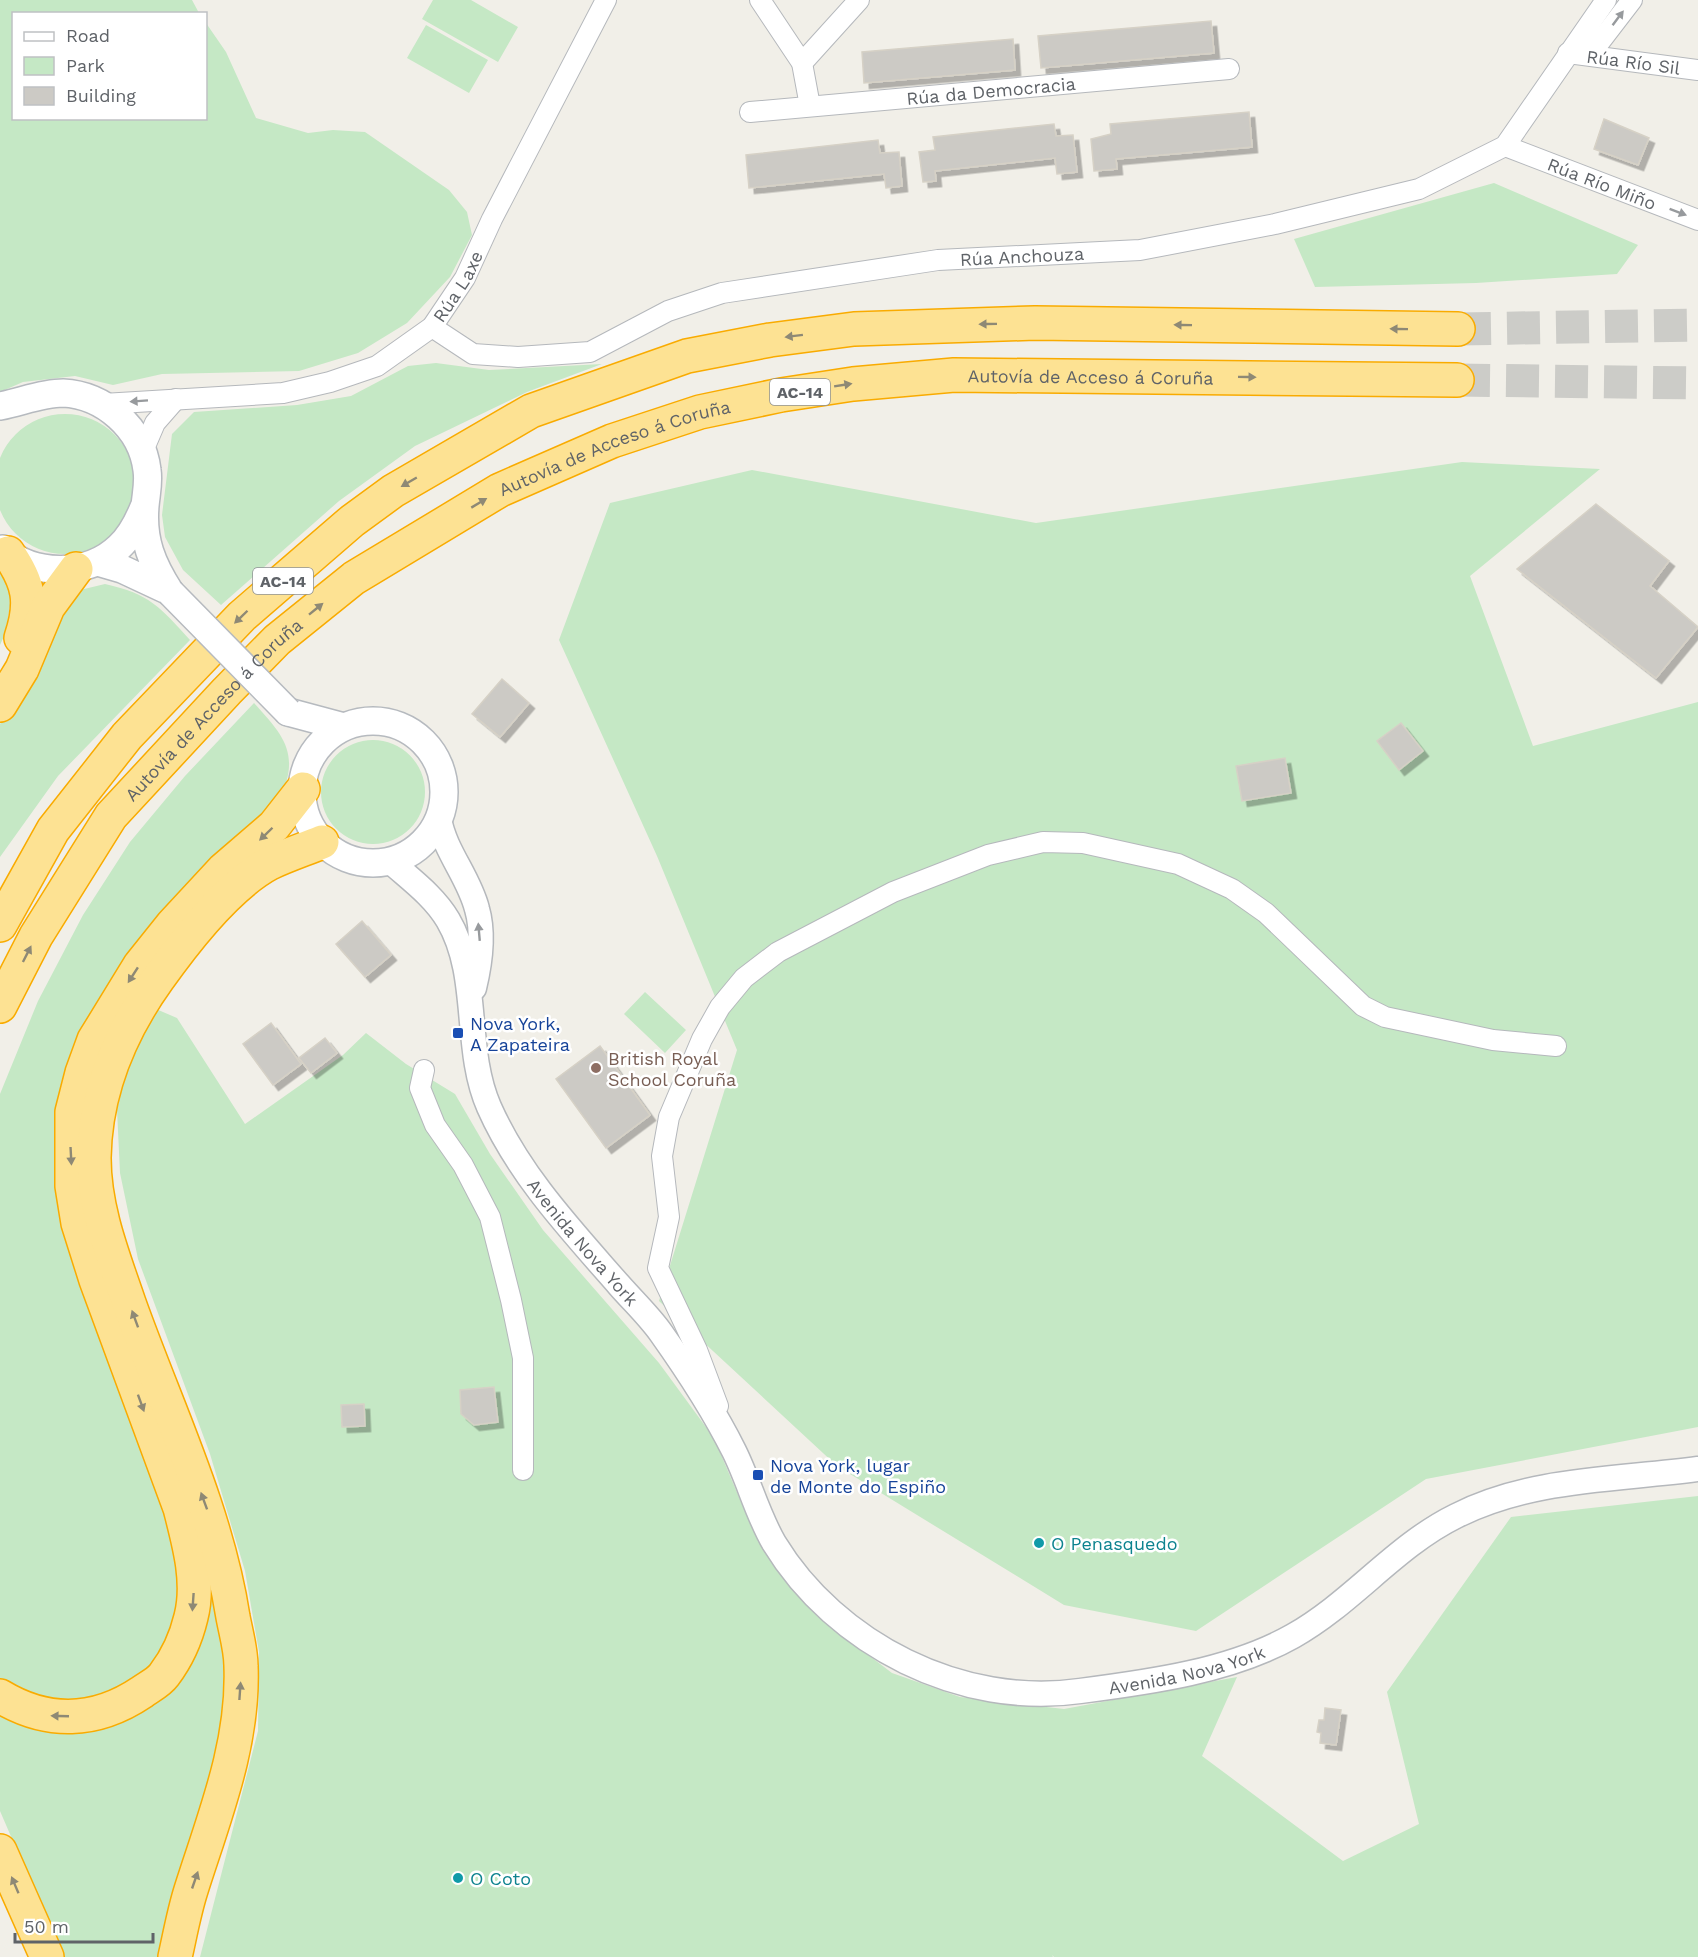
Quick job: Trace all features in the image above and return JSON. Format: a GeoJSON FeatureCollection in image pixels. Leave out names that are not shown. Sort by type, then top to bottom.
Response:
{"type":"FeatureCollection","features":[{"type":"Feature","properties":{"kind":"highway","name":"AC-14"},"geometry":{"type":"LineString","coordinates":[[0,925],[53,830],[127,736],[242,616],[352,520],[393,491],[531,411],[687,356],[770,340],[875,328],[1035,323],[1458,329]]}},
{"type":"Feature","properties":{"kind":"highway","name":"Autovía de Acceso á Coruña"},"geometry":{"type":"LineString","coordinates":[[0,1006],[36,936],[111,816],[277,640],[354,578],[501,490],[612,441],[700,412],[781,395],[853,384],[954,375],[1457,380]]}},
{"type":"Feature","properties":{"kind":"highway"},"geometry":{"type":"LineString","coordinates":[[0,681],[19,643],[27,619],[28,595],[23,574],[4,549]]}},
{"type":"Feature","properties":{"kind":"highway"},"geometry":{"type":"LineString","coordinates":[[0,705],[22,669],[48,607],[87,565]]}},
{"type":"Feature","properties":{"kind":"highway"},"geometry":{"type":"LineString","coordinates":[[0,888],[35,830],[65,794],[95,761],[127,736]]}},
{"type":"Feature","properties":{"kind":"highway"},"geometry":{"type":"LineString","coordinates":[[0,1696],[21,1709],[53,1717],[91,1714],[122,1705],[163,1677],[182,1648],[192,1615],[194,1578],[189,1544],[180,1508],[96,1280],[78,1223],[72,1186],[72,1112],[82,1073],[94,1040],[140,964],[172,924],[223,870],[274,826],[303,789]]}},
{"type":"Feature","properties":{"kind":"highway"},"geometry":{"type":"LineString","coordinates":[[175,1957],[190,1892],[214,1824],[237,1741],[241,1665],[227,1576],[205,1505],[105,1235],[94,1160],[97,1118],[112,1061],[128,1027],[146,995],[190,937],[229,895],[268,864],[322,842]]}},
{"type":"Feature","properties":{"kind":"highway"},"geometry":{"type":"LineString","coordinates":[[0,1851],[47,1957]]}},
{"type":"Feature","properties":{"kind":"highway"},"geometry":{"type":"LineString","coordinates":[[0,1906],[21,1957]]}},
{"type":"Feature","properties":{"kind":"main road"},"geometry":{"type":"LineString","coordinates":[[0,417],[11,404],[42,395],[63,393],[83,396],[103,404],[119,416],[133,432],[147,469],[146,544],[152,564],[170,592],[288,712],[311,758]]}},
{"type":"Feature","properties":{"kind":"main road"},"geometry":{"type":"LineString","coordinates":[[87,565],[119,548],[135,529],[145,506]]}},
{"type":"Feature","properties":{"kind":"main road"},"geometry":{"type":"LineString","coordinates":[[4,549],[29,564],[52,570],[87,565],[122,569],[170,592]]}},
{"type":"Feature","properties":{"kind":"main road"},"geometry":{"type":"LineString","coordinates":[[288,712],[344,727]]}},
{"type":"Feature","properties":{"kind":"main road"},"geometry":{"type":"LineString","coordinates":[[373,721],[393,724],[411,732],[426,745],[437,761],[443,780],[444,800],[439,819],[427,838],[410,853],[390,861],[372,863],[354,860],[337,853],[322,842],[308,817],[303,789],[311,758],[331,735],[344,727],[373,721]]}},
{"type":"Feature","properties":{"kind":"street","name":"Rúa Laxe"},"geometry":{"type":"LineString","coordinates":[[103,404],[283,393],[330,382],[377,366],[432,327],[465,278],[492,219],[606,0]]}},
{"type":"Feature","properties":{"kind":"street"},"geometry":{"type":"LineString","coordinates":[[760,0],[802,63],[810,106]]}},
{"type":"Feature","properties":{"kind":"street"},"geometry":{"type":"LineString","coordinates":[[802,63],[859,0]]}},
{"type":"Feature","properties":{"kind":"street","name":"Rúa Anchouza"},"geometry":{"type":"LineString","coordinates":[[432,327],[472,354],[518,357],[590,352],[668,312],[722,293],[938,260],[1140,250],[1275,225],[1419,189],[1505,146],[1606,0]]}},
{"type":"Feature","properties":{"kind":"street"},"geometry":{"type":"LineString","coordinates":[[1568,52],[1599,43],[1632,0]]}},
{"type":"Feature","properties":{"kind":"street","name":"Rúa Río Sil"},"geometry":{"type":"LineString","coordinates":[[1568,52],[1698,70]]}},
{"type":"Feature","properties":{"kind":"street","name":"Rúa da Democracia"},"geometry":{"type":"LineString","coordinates":[[750,112],[1229,69]]}},
{"type":"Feature","properties":{"kind":"street","name":"Rúa Río Miño"},"geometry":{"type":"LineString","coordinates":[[1505,146],[1698,220]]}},
{"type":"Feature","properties":{"kind":"street"},"geometry":{"type":"LineString","coordinates":[[142,451],[155,423],[176,399]]}},
{"type":"Feature","properties":{"kind":"street","name":"Avenida Nova York"},"geometry":{"type":"LineString","coordinates":[[439,819],[442,835],[477,908],[480,944],[470,1010]]}},
{"type":"Feature","properties":{"kind":"street","name":"Avenida Nova York"},"geometry":{"type":"LineString","coordinates":[[1556,1046],[1493,1040],[1384,1017],[1363,1006],[1266,913],[1232,889],[1178,864],[1083,843],[1043,842],[988,855],[893,892],[778,952],[744,978],[726,1000],[702,1039],[669,1117],[662,1156],[669,1216],[658,1268],[697,1350],[753,1501],[775,1545],[803,1583],[845,1624],[885,1652],[929,1673],[976,1686],[1073,1693],[1216,1666],[1294,1636],[1410,1545],[1454,1516],[1505,1495],[1560,1484],[1698,1469]]}},
{"type":"Feature","properties":{"kind":"street","name":"Avenida Nova York"},"geometry":{"type":"LineString","coordinates":[[390,861],[430,896],[447,919],[464,965],[477,1069],[488,1105],[507,1142],[566,1223],[658,1329],[708,1402],[736,1455]]}},
{"type":"Feature","properties":{"kind":"street"},"geometry":{"type":"LineString","coordinates":[[424,1070],[420,1088],[435,1125],[463,1166],[490,1217],[511,1300],[523,1359],[523,1470]]}},
{"type":"Feature","properties":{"kind":"green space"},"geometry":{"type":"Polygon","coordinates":[[[0,0],[192,0],[198,12],[12,12],[12,120],[207,120],[207,24],[226,52],[256,118],[308,133],[333,130],[365,132],[449,190],[467,212],[472,235],[450,277],[407,323],[358,353],[299,371],[162,374],[113,385],[75,376],[23,382],[0,392],[0,0]]]}},
{"type":"Feature","properties":{"kind":"green space"},"geometry":{"type":"Polygon","coordinates":[[[433,0],[471,0],[518,27],[498,62],[422,19],[433,0]]]}},
{"type":"Feature","properties":{"kind":"green space"},"geometry":{"type":"Polygon","coordinates":[[[426,25],[488,60],[469,93],[407,58],[426,25]]]}},
{"type":"Feature","properties":{"kind":"green space"},"geometry":{"type":"Polygon","coordinates":[[[1494,183],[1638,245],[1617,274],[1476,283],[1315,287],[1294,239],[1494,183]]]}},
{"type":"Feature","properties":{"kind":"green space"},"geometry":{"type":"Polygon","coordinates":[[[436,363],[489,370],[602,364],[527,392],[415,446],[339,501],[221,605],[183,570],[165,537],[162,515],[172,434],[194,412],[297,405],[351,396],[408,366],[436,363]]]}},
{"type":"Feature","properties":{"kind":"green space"},"geometry":{"type":"Polygon","coordinates":[[[65,414],[79,416],[104,426],[123,445],[133,470],[135,484],[133,498],[123,523],[104,542],[79,552],[65,554],[51,552],[26,542],[7,523],[-1,504],[-1,464],[7,445],[26,426],[51,416],[65,414]]]}},
{"type":"Feature","properties":{"kind":"green space"},"geometry":{"type":"Polygon","coordinates":[[[1462,462],[1600,469],[1470,576],[1533,746],[1698,702],[1698,1427],[1426,1479],[1196,1631],[1064,1605],[837,1466],[659,1301],[737,1050],[657,856],[559,640],[610,503],[752,470],[1036,523],[1462,462]]]}},
{"type":"Feature","properties":{"kind":"green space"},"geometry":{"type":"Polygon","coordinates":[[[0,561],[13,589],[5,634],[0,645],[0,561]]]}},
{"type":"Feature","properties":{"kind":"green space"},"geometry":{"type":"Polygon","coordinates":[[[105,584],[144,597],[162,610],[190,640],[58,776],[0,857],[0,724],[17,703],[59,611],[80,590],[105,584]]]}},
{"type":"Feature","properties":{"kind":"green space"},"geometry":{"type":"Polygon","coordinates":[[[254,703],[281,736],[289,758],[289,770],[280,799],[68,1080],[175,1534],[182,1577],[169,1646],[148,1672],[118,1693],[86,1701],[51,1701],[0,1681],[0,1094],[38,1001],[83,915],[130,842],[185,776],[254,703]]]}},
{"type":"Feature","properties":{"kind":"green space"},"geometry":{"type":"Polygon","coordinates":[[[373,740],[393,744],[410,755],[421,772],[425,792],[421,812],[410,829],[393,840],[373,844],[353,840],[336,829],[325,812],[321,792],[325,772],[336,755],[353,744],[373,740]]]}},
{"type":"Feature","properties":{"kind":"green space"},"geometry":{"type":"Polygon","coordinates":[[[645,992],[686,1030],[665,1053],[624,1014],[645,992]]]}},
{"type":"Feature","properties":{"kind":"green space"},"geometry":{"type":"Polygon","coordinates":[[[156,1009],[177,1018],[245,1124],[343,1055],[366,1033],[406,1064],[455,1094],[490,1154],[543,1230],[659,1363],[714,1438],[744,1509],[772,1560],[817,1616],[892,1673],[960,1697],[1064,1709],[1237,1677],[1202,1756],[1343,1861],[1419,1824],[1387,1692],[1511,1517],[1698,1496],[1698,1957],[1054,1957],[1052,1955],[1053,1957],[200,1957],[258,1731],[259,1652],[245,1571],[210,1454],[138,1259],[120,1173],[117,1110],[124,1073],[156,1009]]]}},
{"type":"Feature","properties":{"kind":"green space"},"geometry":{"type":"Polygon","coordinates":[[[203,1555],[224,1642],[225,1708],[220,1744],[203,1816],[160,1957],[63,1957],[0,1811],[0,1711],[144,1706],[203,1555]]]}},
{"type":"Feature","properties":{"kind":"building"},"geometry":{"type":"Polygon","coordinates":[[[1211,21],[1214,53],[1041,68],[1038,36],[1211,21]]]}},
{"type":"Feature","properties":{"kind":"building"},"geometry":{"type":"Polygon","coordinates":[[[1013,39],[1015,70],[864,83],[862,52],[1013,39]]]}},
{"type":"Feature","properties":{"kind":"building"},"geometry":{"type":"Polygon","coordinates":[[[1249,112],[1252,147],[1116,159],[1117,169],[1094,171],[1091,139],[1111,134],[1110,124],[1249,112]]]}},
{"type":"Feature","properties":{"kind":"building"},"geometry":{"type":"Polygon","coordinates":[[[1604,119],[1649,138],[1638,165],[1594,149],[1604,119]]]}},
{"type":"Feature","properties":{"kind":"building"},"geometry":{"type":"Polygon","coordinates":[[[1054,124],[1056,136],[1073,135],[1077,172],[1057,174],[1055,158],[935,171],[936,181],[923,182],[919,152],[935,150],[933,137],[1054,124]]]}},
{"type":"Feature","properties":{"kind":"building"},"geometry":{"type":"Polygon","coordinates":[[[878,140],[880,153],[899,152],[902,186],[886,188],[884,174],[749,188],[746,155],[878,140]]]}},
{"type":"Feature","properties":{"kind":"building"},"geometry":{"type":"Polygon","coordinates":[[[1596,504],[1669,561],[1650,586],[1698,627],[1656,678],[1517,569],[1596,504]]]}},
{"type":"Feature","properties":{"kind":"building"},"geometry":{"type":"Polygon","coordinates":[[[502,679],[529,703],[500,737],[472,714],[502,679]]]}},
{"type":"Feature","properties":{"kind":"building"},"geometry":{"type":"Polygon","coordinates":[[[1401,723],[1423,751],[1399,770],[1377,741],[1401,723]]]}},
{"type":"Feature","properties":{"kind":"building"},"geometry":{"type":"Polygon","coordinates":[[[1285,758],[1291,793],[1242,801],[1236,766],[1285,758]]]}},
{"type":"Feature","properties":{"kind":"building"},"geometry":{"type":"Polygon","coordinates":[[[362,921],[391,955],[365,977],[336,944],[362,921]]]}},
{"type":"Feature","properties":{"kind":"building"},"geometry":{"type":"Polygon","coordinates":[[[271,1023],[301,1064],[273,1085],[243,1044],[271,1023]]]}},
{"type":"Feature","properties":{"kind":"building"},"geometry":{"type":"Polygon","coordinates":[[[325,1038],[337,1053],[311,1073],[299,1058],[325,1038]]]}},
{"type":"Feature","properties":{"kind":"building"},"geometry":{"type":"Polygon","coordinates":[[[600,1046],[650,1115],[606,1148],[556,1079],[600,1046]]]}},
{"type":"Feature","properties":{"kind":"building"},"geometry":{"type":"Polygon","coordinates":[[[494,1387],[498,1422],[474,1425],[461,1414],[460,1390],[494,1387]]]}},
{"type":"Feature","properties":{"kind":"building"},"geometry":{"type":"Polygon","coordinates":[[[364,1404],[365,1426],[342,1427],[341,1405],[364,1404]]]}},
{"type":"Feature","properties":{"kind":"building"},"geometry":{"type":"Polygon","coordinates":[[[1325,1708],[1341,1710],[1336,1745],[1320,1743],[1321,1733],[1317,1732],[1319,1720],[1324,1720],[1325,1708]]]}},
{"type":"Feature","properties":{"kind":"tunnel"},"geometry":{"type":"LineString","coordinates":[[1458,329],[1698,325]]}},
{"type":"Feature","properties":{"kind":"tunnel"},"geometry":{"type":"LineString","coordinates":[[1457,380],[1698,383]]}},
{"type":"Feature","properties":{"kind":"place","name":"Nova York, A Zapateira"},"geometry":{"type":"Point","coordinates":[458,1033]}},
{"type":"Feature","properties":{"kind":"place","name":"British Royal School Coruña"},"geometry":{"type":"Point","coordinates":[596,1068]}},
{"type":"Feature","properties":{"kind":"place","name":"Nova York, lugar de Monte do Espiño"},"geometry":{"type":"Point","coordinates":[758,1475]}},
{"type":"Feature","properties":{"kind":"place","name":"O Penasquedo"},"geometry":{"type":"Point","coordinates":[1039,1543]}},
{"type":"Feature","properties":{"kind":"place","name":"O Coto"},"geometry":{"type":"Point","coordinates":[458,1878]}}]}
